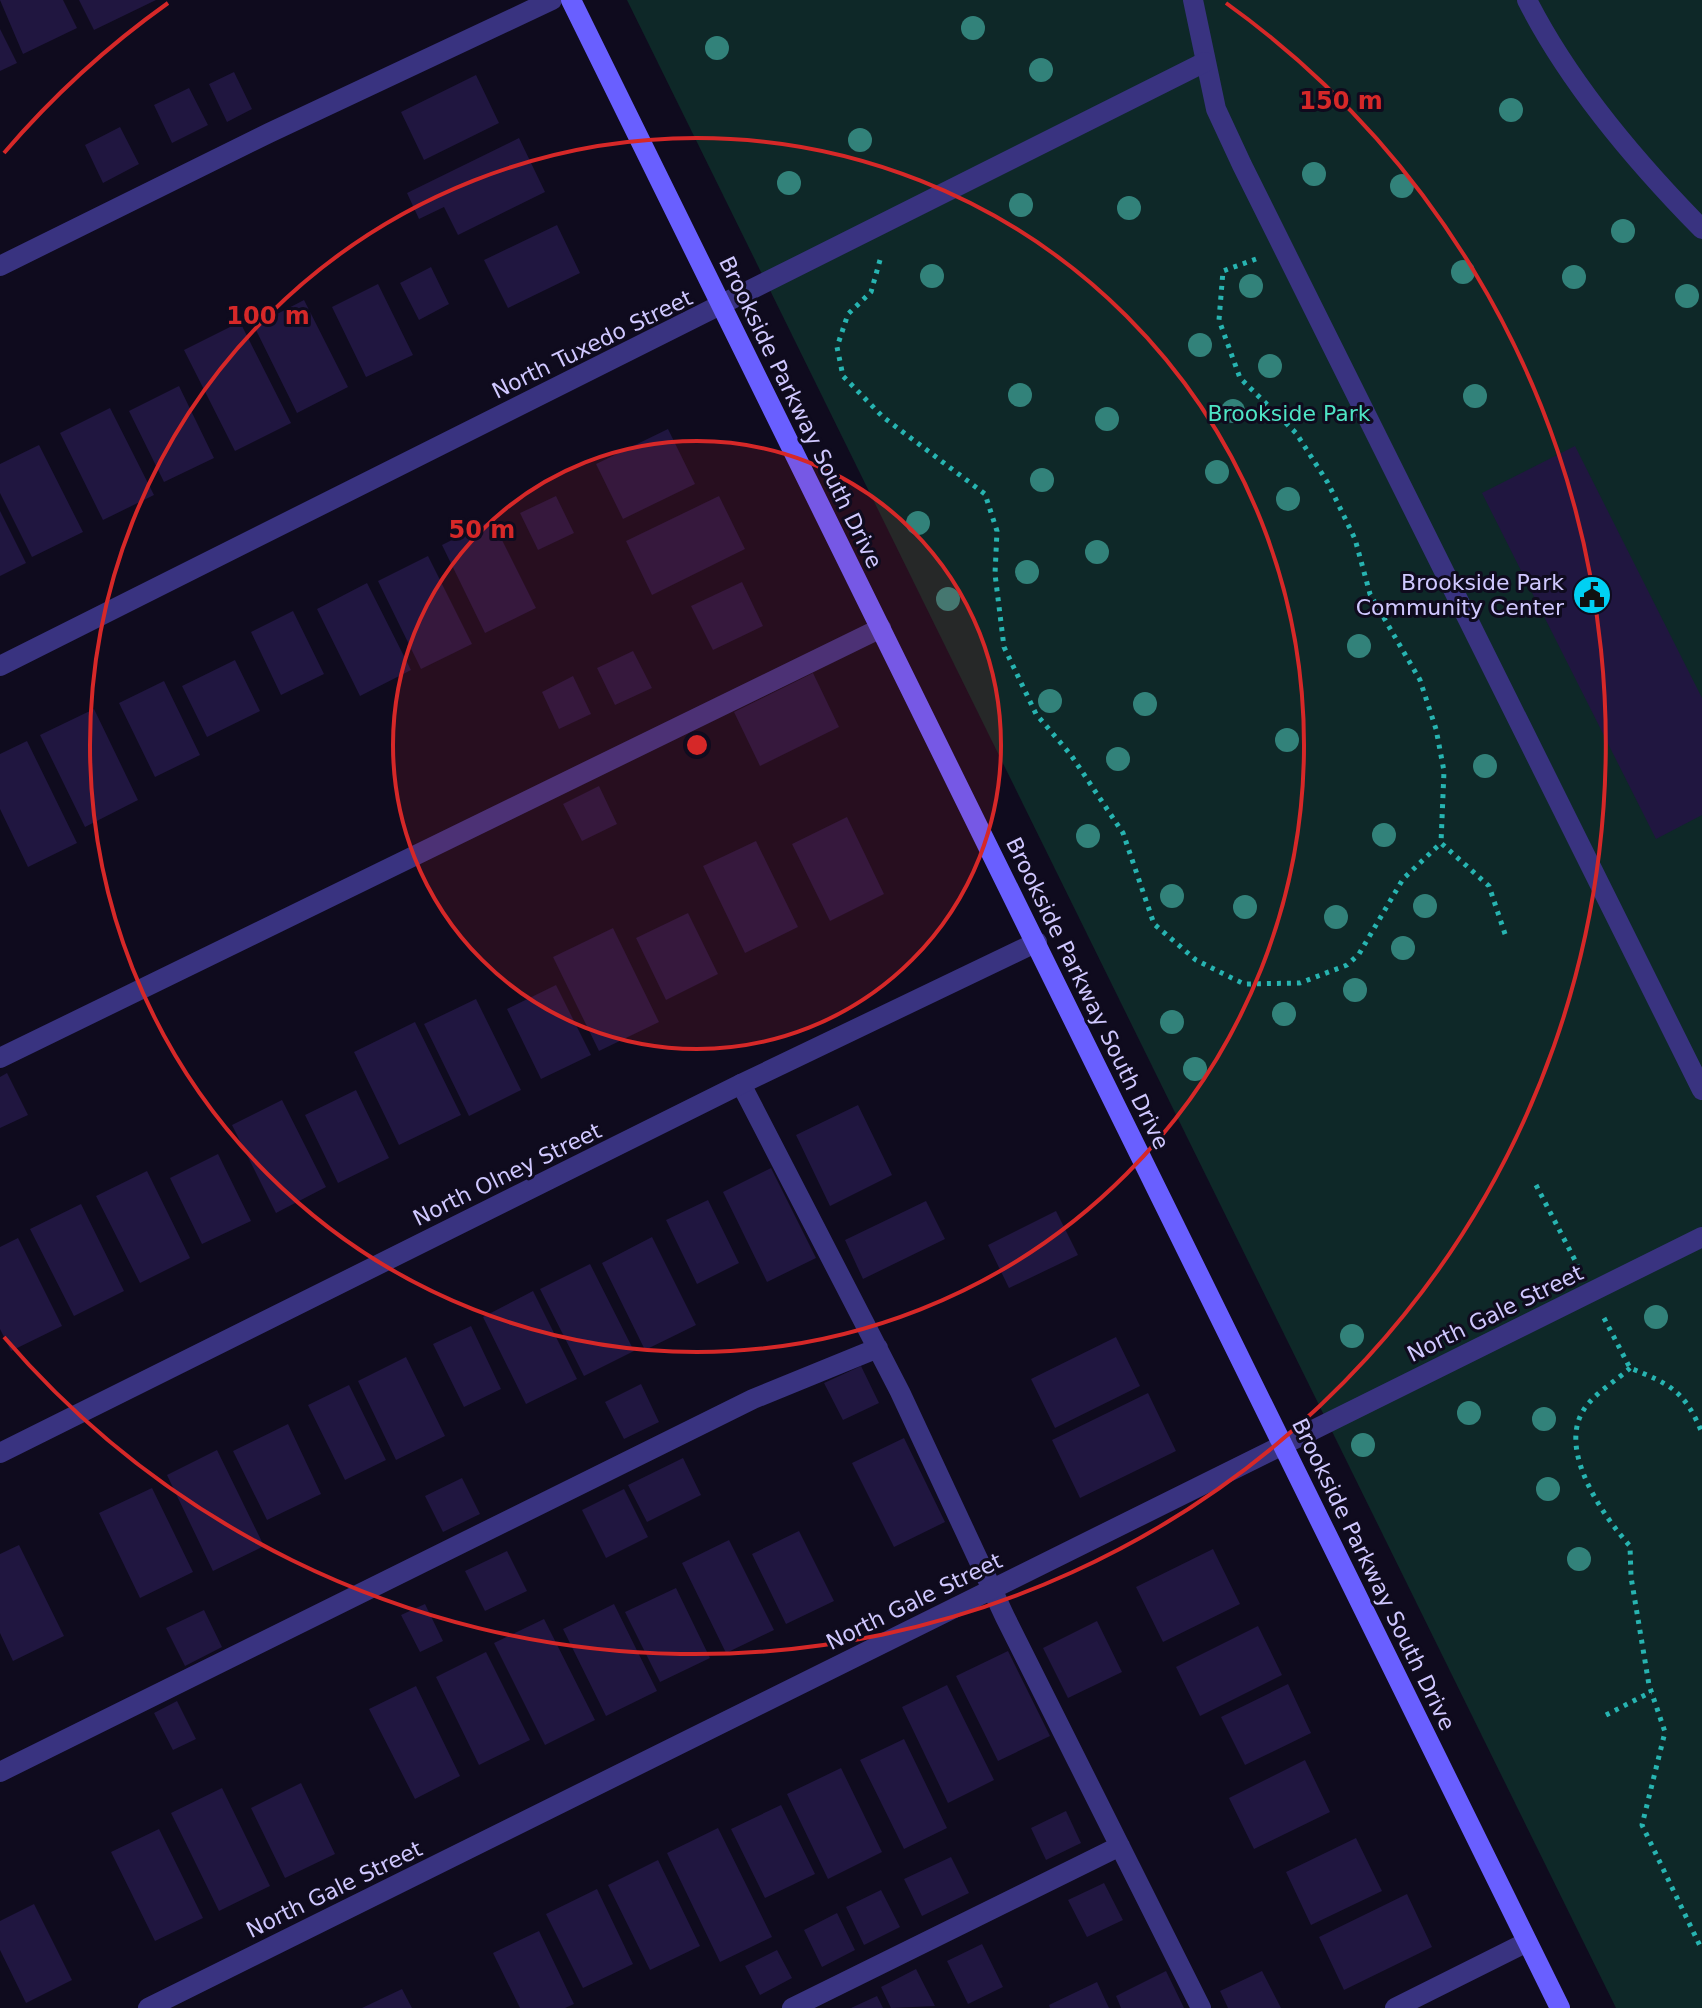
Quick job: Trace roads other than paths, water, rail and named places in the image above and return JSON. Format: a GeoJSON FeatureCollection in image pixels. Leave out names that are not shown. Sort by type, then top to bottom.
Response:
{"type":"FeatureCollection","features":[{"type":"Feature","properties":{"kind":"main road","name":"Brookside Parkway South Drive"},"geometry":{"type":"LineString","coordinates":[[571,0],[1560,2008]]}},
{"type":"Feature","properties":{"kind":"street"},"geometry":{"type":"LineString","coordinates":[[0,266],[269,133],[552,0]]}},
{"type":"Feature","properties":{"kind":"street"},"geometry":{"type":"LineString","coordinates":[[1193,0],[1216,109],[1702,1090]]}},
{"type":"Feature","properties":{"kind":"street"},"geometry":{"type":"LineString","coordinates":[[1527,0],[1542,30],[1602,115],[1702,229]]}},
{"type":"Feature","properties":{"kind":"street","name":"North Tuxedo Street"},"geometry":{"type":"LineString","coordinates":[[0,666],[1205,62]]}},
{"type":"Feature","properties":{"kind":"street"},"geometry":{"type":"LineString","coordinates":[[0,1058],[881,628]]}},
{"type":"Feature","properties":{"kind":"street","name":"North Olney Street"},"geometry":{"type":"LineString","coordinates":[[0,1453],[741,1084],[1037,942]]}},
{"type":"Feature","properties":{"kind":"street"},"geometry":{"type":"LineString","coordinates":[[741,1084],[878,1348],[992,1589],[1201,2008]]}},
{"type":"Feature","properties":{"kind":"street","name":"North Gale Street"},"geometry":{"type":"LineString","coordinates":[[148,2008],[1702,1237]]}},
{"type":"Feature","properties":{"kind":"street"},"geometry":{"type":"LineString","coordinates":[[0,1772],[753,1399],[878,1348]]}},
{"type":"Feature","properties":{"kind":"street"},"geometry":{"type":"LineString","coordinates":[[792,2008],[1120,1846]]}},
{"type":"Feature","properties":{"kind":"street"},"geometry":{"type":"LineString","coordinates":[[1395,2008],[1527,1942]]}},
{"type":"Feature","properties":{"kind":"place","name":"Brookside Park Community Center"},"geometry":{"type":"Point","coordinates":[1592,595]}},
{"type":"Feature","properties":{"kind":"park label","name":"Brookside Park"},"geometry":{"type":"Point","coordinates":[1289,413]}}]}
